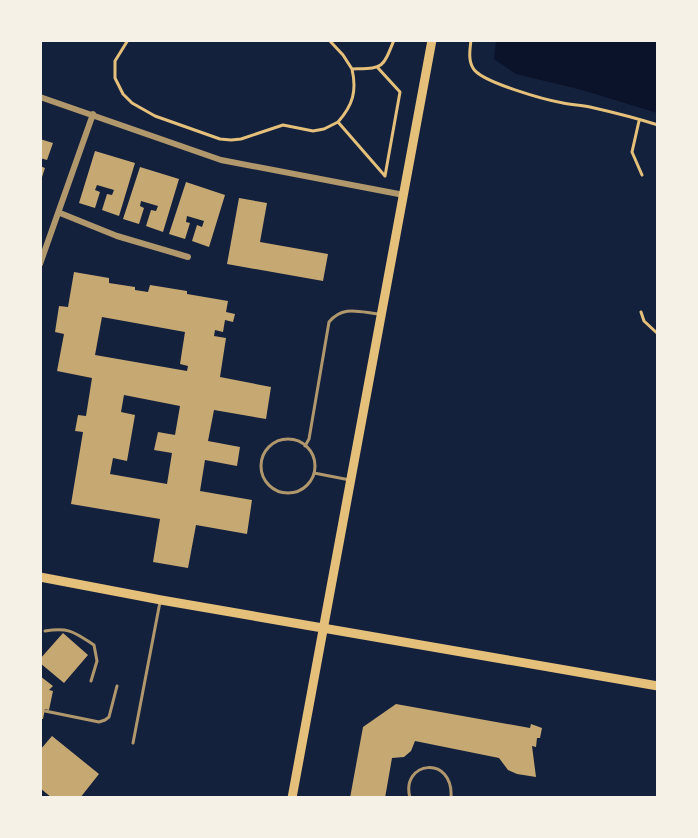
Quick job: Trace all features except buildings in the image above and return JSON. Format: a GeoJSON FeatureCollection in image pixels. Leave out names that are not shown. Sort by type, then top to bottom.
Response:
{"type":"FeatureCollection","features":[{"type":"Feature","properties":{"kind":"main road"},"geometry":{"type":"LineString","coordinates":[[292,798],[432,40]]}},
{"type":"Feature","properties":{"kind":"main road"},"geometry":{"type":"LineString","coordinates":[[40,577],[323,629],[657,686]]}},
{"type":"Feature","properties":{"kind":"street"},"geometry":{"type":"LineString","coordinates":[[40,97],[221,160],[404,195]]}},
{"type":"Feature","properties":{"kind":"street"},"geometry":{"type":"LineString","coordinates":[[40,264],[60,213],[93,114]]}},
{"type":"Feature","properties":{"kind":"street"},"geometry":{"type":"LineString","coordinates":[[60,213],[117,236],[188,257]]}},
{"type":"Feature","properties":{"kind":"lane"},"geometry":{"type":"LineString","coordinates":[[305,446],[309,439],[329,322],[337,313],[348,310],[381,315]]}},
{"type":"Feature","properties":{"kind":"lane"},"geometry":{"type":"LineString","coordinates":[[291,439],[305,446],[314,458],[314,474],[305,486],[292,492],[284,492],[270,486],[262,473],[262,458],[270,446],[277,441],[291,439]]}},
{"type":"Feature","properties":{"kind":"lane"},"geometry":{"type":"LineString","coordinates":[[314,474],[351,480]]}},
{"type":"Feature","properties":{"kind":"lane"},"geometry":{"type":"LineString","coordinates":[[134,743],[161,600]]}},
{"type":"Feature","properties":{"kind":"lane"},"geometry":{"type":"LineString","coordinates":[[45,631],[69,629],[94,645],[97,661],[91,681]]}},
{"type":"Feature","properties":{"kind":"lane"},"geometry":{"type":"LineString","coordinates":[[45,711],[99,722],[105,720],[110,717],[117,686]]}},
{"type":"Feature","properties":{"kind":"lane"},"geometry":{"type":"LineString","coordinates":[[410,798],[408,790],[410,779],[424,768],[434,767],[450,779],[451,798]]}},
{"type":"Feature","properties":{"kind":"path"},"geometry":{"type":"LineString","coordinates":[[128,40],[115,61],[115,78],[123,94],[132,104],[155,116],[231,140],[241,139],[283,125],[313,131],[324,129],[338,122],[349,108],[354,96],[354,85],[352,69],[329,40]]}},
{"type":"Feature","properties":{"kind":"path"},"geometry":{"type":"LineString","coordinates":[[352,69],[378,68],[385,63],[394,40]]}},
{"type":"Feature","properties":{"kind":"path"},"geometry":{"type":"LineString","coordinates":[[471,40],[470,57],[473,69],[481,76],[504,86],[545,98],[588,106],[657,125]]}},
{"type":"Feature","properties":{"kind":"path"},"geometry":{"type":"LineString","coordinates":[[338,122],[385,176],[400,92],[378,68]]}},
{"type":"Feature","properties":{"kind":"path"},"geometry":{"type":"LineString","coordinates":[[639,121],[632,153],[642,175]]}},
{"type":"Feature","properties":{"kind":"path"},"geometry":{"type":"LineString","coordinates":[[641,312],[644,321],[657,334]]}},
{"type":"Feature","properties":{"kind":"water"},"geometry":{"type":"Polygon","coordinates":[[[496,41],[658,41],[657,113],[582,90],[516,74],[494,59],[496,41]]]}}]}
